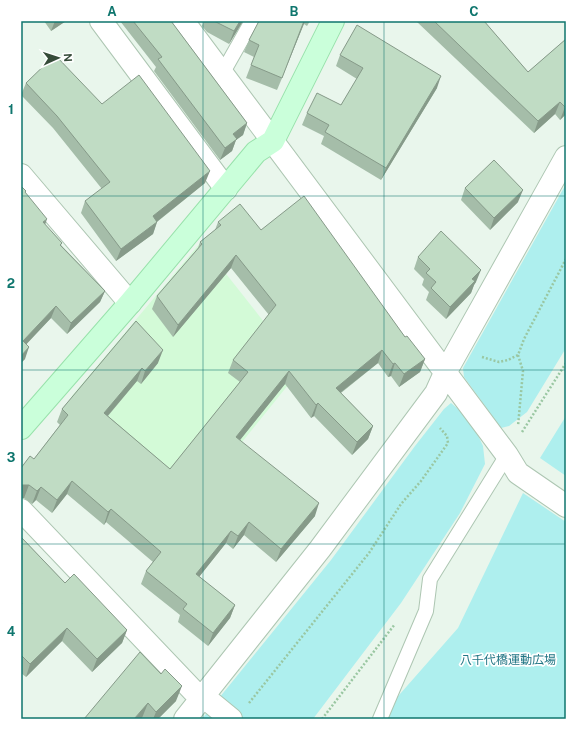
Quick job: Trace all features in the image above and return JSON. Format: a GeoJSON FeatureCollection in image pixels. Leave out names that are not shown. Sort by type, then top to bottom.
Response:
{"type":"FeatureCollection","features":[{"type":"Feature","properties":{"kind":"street"},"geometry":{"type":"LineString","coordinates":[[101,21],[226,188]]}},
{"type":"Feature","properties":{"kind":"street"},"geometry":{"type":"LineString","coordinates":[[183,21],[507,455],[518,473],[566,506]]}},
{"type":"Feature","properties":{"kind":"street"},"geometry":{"type":"LineString","coordinates":[[21,428],[130,303],[256,152],[273,141],[333,21]]}},
{"type":"Feature","properties":{"kind":"street"},"geometry":{"type":"LineString","coordinates":[[185,719],[320,549],[436,393],[445,373],[566,157]]}},
{"type":"Feature","properties":{"kind":"street"},"geometry":{"type":"LineString","coordinates":[[21,176],[130,303]]}},
{"type":"Feature","properties":{"kind":"street"},"geometry":{"type":"LineString","coordinates":[[21,510],[202,697],[238,713]]}},
{"type":"Feature","properties":{"kind":"lane"},"geometry":{"type":"LineString","coordinates":[[222,74],[252,21]]}},
{"type":"Feature","properties":{"kind":"lane"},"geometry":{"type":"LineString","coordinates":[[380,719],[426,611],[430,579],[507,455]]}},
{"type":"Feature","properties":{"kind":"path"},"geometry":{"type":"LineString","coordinates":[[507,455],[518,426],[523,371],[518,355],[524,339],[566,259]]}},
{"type":"Feature","properties":{"kind":"path"},"geometry":{"type":"LineString","coordinates":[[460,347],[490,360],[499,362],[508,360],[518,355]]}},
{"type":"Feature","properties":{"kind":"path"},"geometry":{"type":"LineString","coordinates":[[507,455],[566,363]]}},
{"type":"Feature","properties":{"kind":"path"},"geometry":{"type":"LineString","coordinates":[[238,713],[369,553],[401,504],[421,481],[448,443],[447,436],[425,409]]}},
{"type":"Feature","properties":{"kind":"path"},"geometry":{"type":"LineString","coordinates":[[322,719],[396,622]]}},
{"type":"Feature","properties":{"kind":"shaded area"},"geometry":{"type":"Polygon","coordinates":[[[201,242],[301,369],[196,499],[71,397],[201,242]]]}},
{"type":"Feature","properties":{"kind":"green space"},"geometry":{"type":"Polygon","coordinates":[[[566,184],[566,348],[527,412],[509,426],[501,428],[464,377],[463,368],[566,184]]]}},
{"type":"Feature","properties":{"kind":"green space"},"geometry":{"type":"Polygon","coordinates":[[[451,403],[464,414],[476,431],[483,446],[485,464],[460,513],[401,603],[313,719],[202,719],[331,560],[415,446],[444,409],[451,403]]]}},
{"type":"Feature","properties":{"kind":"green space"},"geometry":{"type":"Polygon","coordinates":[[[566,416],[566,476],[540,458],[566,416]]]}},
{"type":"Feature","properties":{"kind":"green space","name":"八千代橋運動広場"},"geometry":{"type":"Polygon","coordinates":[[[523,493],[566,522],[566,719],[378,719],[458,628],[523,493]]]}},
{"type":"Feature","properties":{"kind":"building"},"geometry":{"type":"Polygon","coordinates":[[[133,21],[171,21],[247,123],[233,134],[237,139],[225,148],[158,59],[162,57],[133,21]]]}},
{"type":"Feature","properties":{"kind":"building"},"geometry":{"type":"Polygon","coordinates":[[[214,21],[240,21],[234,31],[214,21]]]}},
{"type":"Feature","properties":{"kind":"building"},"geometry":{"type":"Polygon","coordinates":[[[259,21],[304,21],[282,78],[251,65],[259,45],[249,40],[259,21]]]}},
{"type":"Feature","properties":{"kind":"building"},"geometry":{"type":"Polygon","coordinates":[[[434,21],[484,21],[528,72],[566,39],[566,106],[565,107],[560,102],[538,121],[434,21]]]}},
{"type":"Feature","properties":{"kind":"building"},"geometry":{"type":"Polygon","coordinates":[[[357,25],[441,76],[386,168],[325,132],[329,125],[307,113],[317,93],[341,105],[363,68],[340,55],[357,25]]]}},
{"type":"Feature","properties":{"kind":"building"},"geometry":{"type":"Polygon","coordinates":[[[55,55],[102,104],[139,75],[210,171],[153,216],[157,222],[121,249],[85,201],[110,182],[57,116],[26,83],[55,55]]]}},
{"type":"Feature","properties":{"kind":"building"},"geometry":{"type":"Polygon","coordinates":[[[494,160],[523,190],[494,218],[465,188],[494,160]]]}},
{"type":"Feature","properties":{"kind":"building"},"geometry":{"type":"Polygon","coordinates":[[[21,186],[47,219],[43,222],[62,243],[60,245],[105,291],[71,323],[56,306],[23,341],[29,347],[21,356],[21,186]]]}},
{"type":"Feature","properties":{"kind":"building"},"geometry":{"type":"Polygon","coordinates":[[[304,196],[405,337],[407,336],[425,359],[404,374],[395,363],[393,364],[382,350],[336,388],[373,426],[357,442],[318,403],[316,405],[289,371],[236,437],[319,503],[281,549],[249,522],[238,536],[231,531],[196,574],[235,605],[213,633],[183,609],[187,604],[146,571],[161,552],[111,509],[108,512],[72,481],[57,500],[41,487],[37,491],[29,485],[21,486],[21,468],[30,456],[34,459],[68,415],[62,409],[136,321],[163,350],[145,371],[142,368],[104,413],[170,469],[248,372],[233,360],[276,305],[236,255],[178,325],[157,296],[202,244],[200,242],[221,225],[218,222],[240,204],[261,230],[304,196]]]}},
{"type":"Feature","properties":{"kind":"building"},"geometry":{"type":"Polygon","coordinates":[[[441,231],[481,270],[472,279],[475,281],[450,307],[431,288],[436,282],[426,273],[430,269],[418,257],[441,231]]]}},
{"type":"Feature","properties":{"kind":"building"},"geometry":{"type":"Polygon","coordinates":[[[21,537],[65,583],[74,574],[127,630],[97,659],[67,628],[30,664],[21,655],[21,537]]]}},
{"type":"Feature","properties":{"kind":"building"},"geometry":{"type":"Polygon","coordinates":[[[140,652],[161,674],[165,669],[182,686],[156,712],[148,703],[134,719],[84,719],[140,652]]]}}]}
